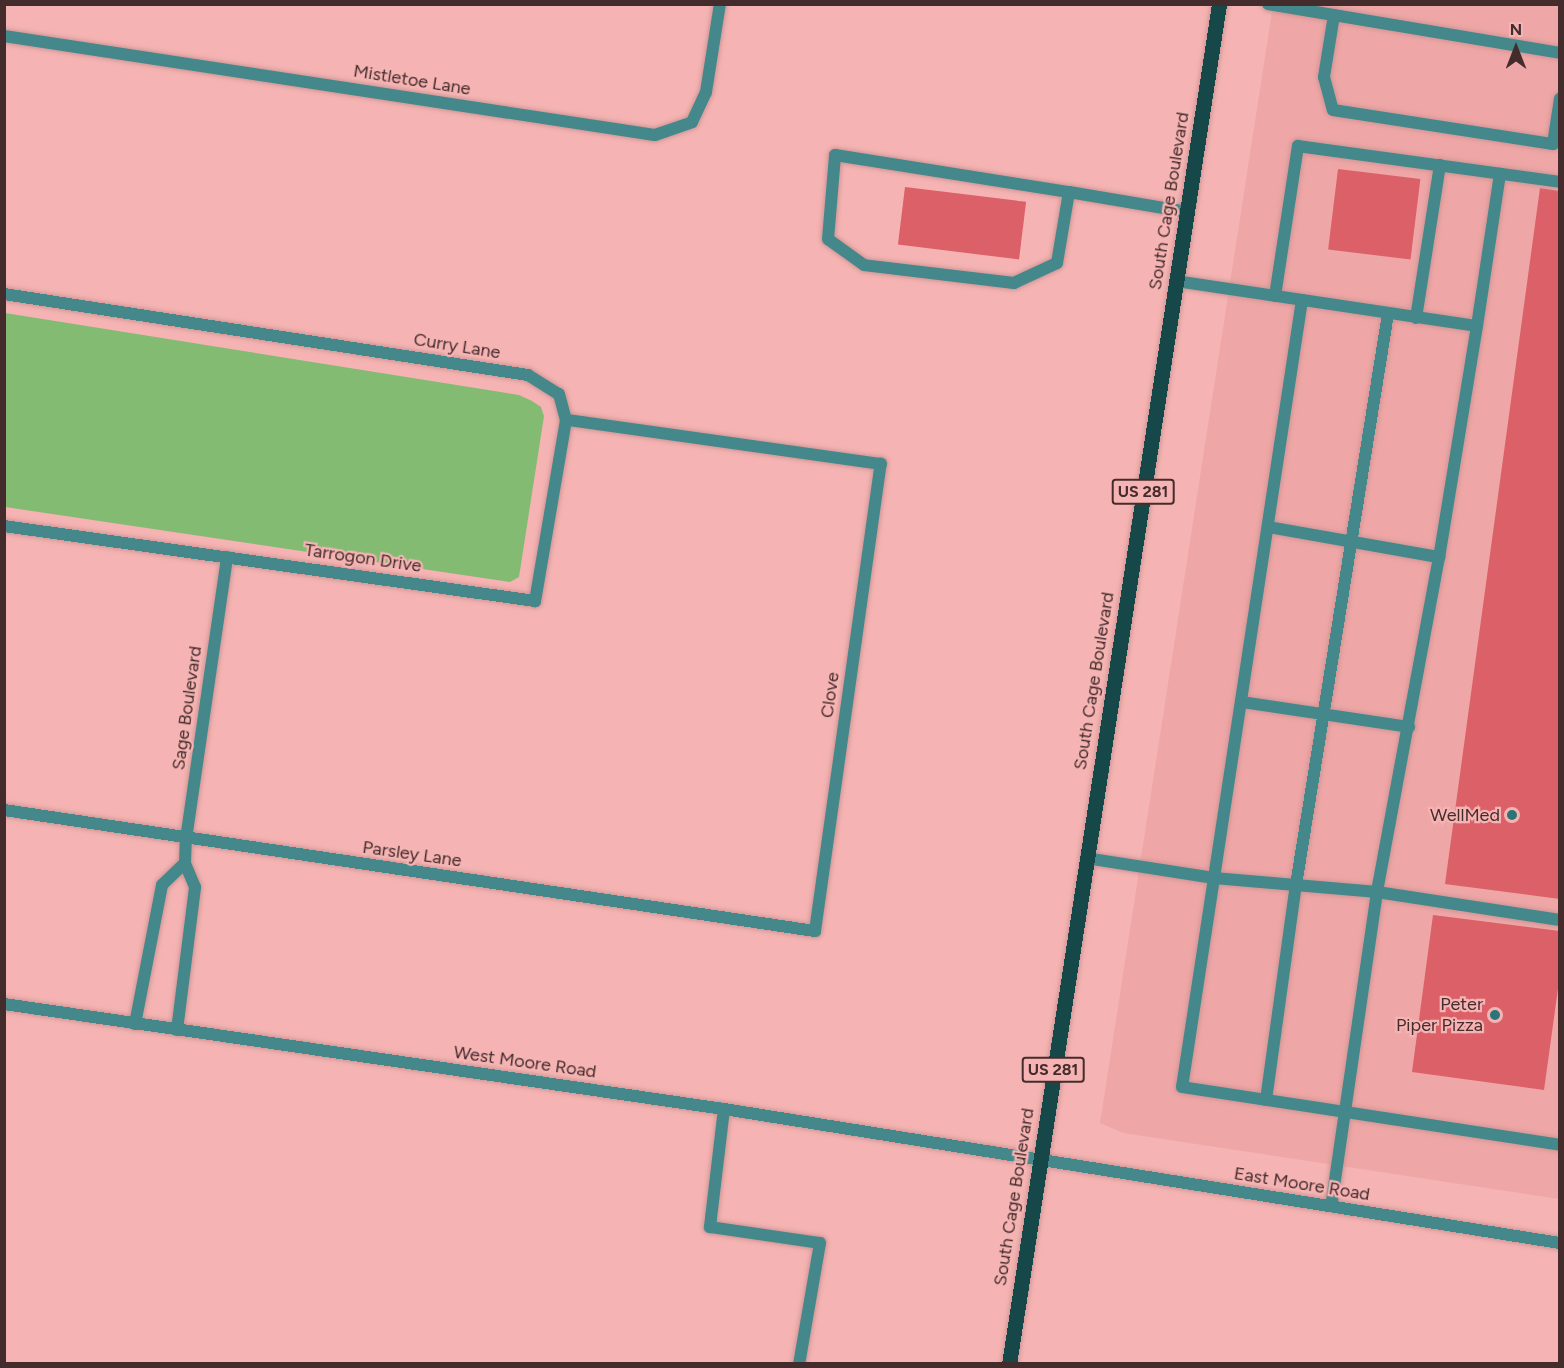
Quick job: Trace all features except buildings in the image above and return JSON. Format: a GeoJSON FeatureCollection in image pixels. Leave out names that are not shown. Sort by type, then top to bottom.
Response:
{"type":"FeatureCollection","features":[{"type":"Feature","properties":{"kind":"main road","name":"South Cage Boulevard"},"geometry":{"type":"LineString","coordinates":[[1009,1364],[1219,4]]}},
{"type":"Feature","properties":{"kind":"street","name":"Mistletoe Lane"},"geometry":{"type":"LineString","coordinates":[[4,36],[655,135],[692,122],[706,92],[720,4]]}},
{"type":"Feature","properties":{"kind":"street"},"geometry":{"type":"LineString","coordinates":[[1268,4],[1560,53]]}},
{"type":"Feature","properties":{"kind":"street"},"geometry":{"type":"LineString","coordinates":[[1334,15],[1324,77],[1333,110],[1556,146],[1560,99]]}},
{"type":"Feature","properties":{"kind":"street"},"geometry":{"type":"LineString","coordinates":[[1275,296],[1298,146],[1560,182]]}},
{"type":"Feature","properties":{"kind":"street"},"geometry":{"type":"LineString","coordinates":[[1069,192],[1057,263],[1014,283],[864,265],[828,238],[835,155],[1069,192],[1187,212]]}},
{"type":"Feature","properties":{"kind":"street"},"geometry":{"type":"LineString","coordinates":[[1416,318],[1440,165]]}},
{"type":"Feature","properties":{"kind":"street"},"geometry":{"type":"LineString","coordinates":[[1331,1206],[1377,892],[1439,557],[1500,174]]}},
{"type":"Feature","properties":{"kind":"street"},"geometry":{"type":"LineString","coordinates":[[1176,281],[1477,326]]}},
{"type":"Feature","properties":{"kind":"street","name":"Curry Lane"},"geometry":{"type":"LineString","coordinates":[[4,294],[528,375],[559,394],[567,420]]}},
{"type":"Feature","properties":{"kind":"street"},"geometry":{"type":"LineString","coordinates":[[1302,300],[1182,1087],[1560,1144]]}},
{"type":"Feature","properties":{"kind":"street"},"geometry":{"type":"LineString","coordinates":[[1266,1100],[1296,885],[1388,314]]}},
{"type":"Feature","properties":{"kind":"street","name":"Clove"},"geometry":{"type":"LineString","coordinates":[[567,420],[881,464],[815,931]]}},
{"type":"Feature","properties":{"kind":"street","name":"Tarrogon Drive"},"geometry":{"type":"LineString","coordinates":[[4,526],[535,601],[567,420]]}},
{"type":"Feature","properties":{"kind":"street"},"geometry":{"type":"LineString","coordinates":[[1268,528],[1439,557]]}},
{"type":"Feature","properties":{"kind":"street","name":"Sage Boulevard"},"geometry":{"type":"LineString","coordinates":[[177,1030],[195,887],[185,863],[186,838],[226,557]]}},
{"type":"Feature","properties":{"kind":"street"},"geometry":{"type":"LineString","coordinates":[[1242,702],[1409,727]]}},
{"type":"Feature","properties":{"kind":"street","name":"Parsley Lane"},"geometry":{"type":"LineString","coordinates":[[4,810],[815,931]]}},
{"type":"Feature","properties":{"kind":"street"},"geometry":{"type":"LineString","coordinates":[[1086,858],[1214,878],[1377,892],[1560,920]]}},
{"type":"Feature","properties":{"kind":"street"},"geometry":{"type":"LineString","coordinates":[[135,1024],[162,885],[185,863]]}},
{"type":"Feature","properties":{"kind":"street","name":"West Moore Road"},"geometry":{"type":"LineString","coordinates":[[4,1004],[724,1109],[1039,1160]]}},
{"type":"Feature","properties":{"kind":"street"},"geometry":{"type":"LineString","coordinates":[[724,1109],[710,1227],[820,1243],[799,1364]]}},
{"type":"Feature","properties":{"kind":"street","name":"East Moore Road"},"geometry":{"type":"LineString","coordinates":[[1039,1160],[1560,1243]]}},
{"type":"Feature","properties":{"kind":"shaded area"},"geometry":{"type":"Polygon","coordinates":[[[1273,5],[1559,5],[1559,1199],[1123,1133],[1100,1123],[1273,5]]]}},
{"type":"Feature","properties":{"kind":"green space"},"geometry":{"type":"Polygon","coordinates":[[[5,313],[519,395],[532,401],[541,407],[544,416],[519,577],[510,582],[5,507],[5,313]]]}},
{"type":"Feature","properties":{"kind":"place","name":"WellMed"},"geometry":{"type":"Point","coordinates":[1512,815]}},
{"type":"Feature","properties":{"kind":"place","name":"Peter Piper Pizza"},"geometry":{"type":"Point","coordinates":[1495,1015]}}]}
